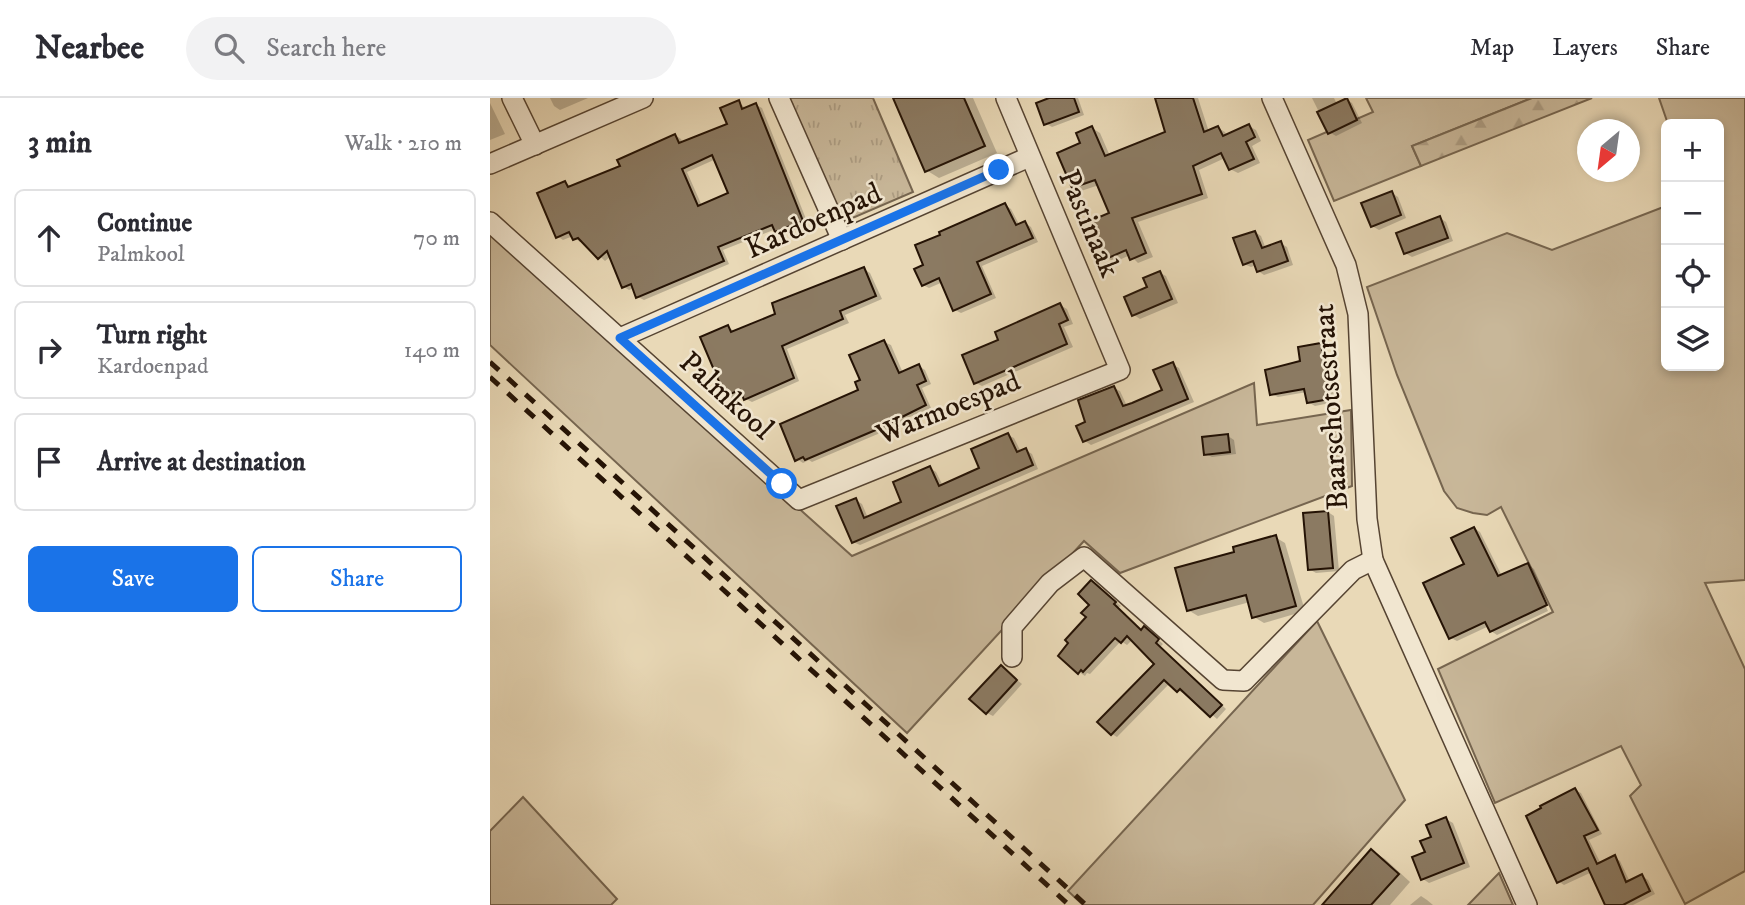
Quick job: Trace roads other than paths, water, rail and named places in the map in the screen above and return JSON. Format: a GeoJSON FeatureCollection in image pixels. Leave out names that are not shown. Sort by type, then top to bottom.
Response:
{"type":"FeatureCollection","features":[{"type":"Feature","properties":{"kind":"street"},"geometry":{"type":"LineString","coordinates":[[512,98],[535,145]]}},
{"type":"Feature","properties":{"kind":"street"},"geometry":{"type":"LineString","coordinates":[[490,164],[643,98]]}},
{"type":"Feature","properties":{"kind":"street"},"geometry":{"type":"LineString","coordinates":[[779,98],[842,240]]}},
{"type":"Feature","properties":{"kind":"street","name":"Pastinaak"},"geometry":{"type":"LineString","coordinates":[[1006,98],[1119,370]]}},
{"type":"Feature","properties":{"kind":"street","name":"Baarschotsestraat"},"geometry":{"type":"LineString","coordinates":[[1272,98],[1346,265],[1358,314],[1367,519],[1373,559],[1527,905]]}},
{"type":"Feature","properties":{"kind":"street","name":"Kardoenpad"},"geometry":{"type":"LineString","coordinates":[[620,338],[1029,157]]}},
{"type":"Feature","properties":{"kind":"street","name":"Palmkool"},"geometry":{"type":"LineString","coordinates":[[490,222],[799,500]]}},
{"type":"Feature","properties":{"kind":"street","name":"Warmoespad"},"geometry":{"type":"LineString","coordinates":[[799,500],[1119,370]]}},
{"type":"Feature","properties":{"kind":"street"},"geometry":{"type":"LineString","coordinates":[[1013,657],[1012,627],[1050,583],[1084,557],[1223,680],[1244,681],[1353,570],[1373,559]]}},
{"type":"Feature","properties":{"kind":"railway"},"geometry":{"type":"LineString","coordinates":[[490,362],[1086,905]]}},
{"type":"Feature","properties":{"kind":"railway"},"geometry":{"type":"LineString","coordinates":[[490,377],[1069,905]]}}]}
